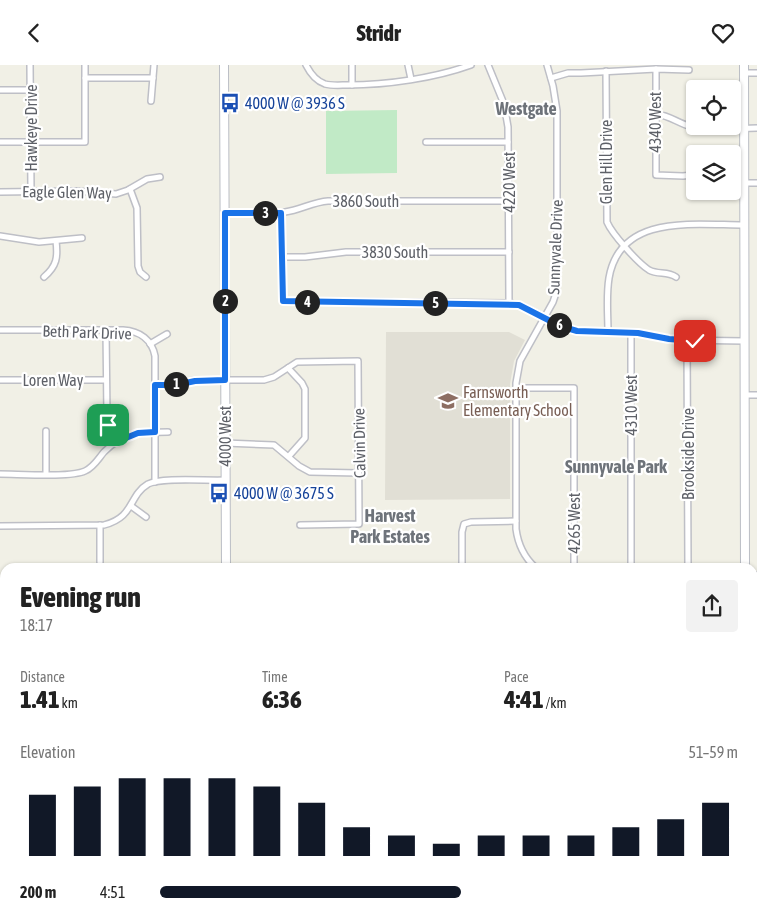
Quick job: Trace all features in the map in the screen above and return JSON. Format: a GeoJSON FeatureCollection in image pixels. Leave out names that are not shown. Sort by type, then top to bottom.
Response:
{"type":"FeatureCollection","features":[{"type":"Feature","properties":{"kind":"street","name":"Hawkeye Drive"},"geometry":{"type":"LineString","coordinates":[[30,65],[31,191]]}},
{"type":"Feature","properties":{"kind":"street"},"geometry":{"type":"LineString","coordinates":[[0,142],[85,142],[85,65]]}},
{"type":"Feature","properties":{"kind":"street"},"geometry":{"type":"LineString","coordinates":[[151,101],[154,65]]}},
{"type":"Feature","properties":{"kind":"street","name":"4000 West"},"geometry":{"type":"LineString","coordinates":[[224,65],[226,563]]}},
{"type":"Feature","properties":{"kind":"street"},"geometry":{"type":"LineString","coordinates":[[306,65],[312,74],[324,83],[333,85],[378,85],[471,65]]}},
{"type":"Feature","properties":{"kind":"street"},"geometry":{"type":"LineString","coordinates":[[352,65],[352,85]]}},
{"type":"Feature","properties":{"kind":"street"},"geometry":{"type":"LineString","coordinates":[[408,65],[411,79]]}},
{"type":"Feature","properties":{"kind":"street","name":"4220 West"},"geometry":{"type":"LineString","coordinates":[[488,65],[504,104],[508,120],[509,303]]}},
{"type":"Feature","properties":{"kind":"street","name":"Sunnyvale Drive"},"geometry":{"type":"LineString","coordinates":[[531,563],[521,547],[517,535],[516,388],[520,361],[555,299],[557,290],[557,120],[555,95],[547,65]]}},
{"type":"Feature","properties":{"kind":"street"},"geometry":{"type":"LineString","coordinates":[[551,78],[568,73],[606,71],[656,69],[689,71]]}},
{"type":"Feature","properties":{"kind":"street","name":"4340 West"},"geometry":{"type":"LineString","coordinates":[[656,69],[656,175],[686,176]]}},
{"type":"Feature","properties":{"kind":"street"},"geometry":{"type":"LineString","coordinates":[[745,563],[744,69],[757,73]]}},
{"type":"Feature","properties":{"kind":"street","name":"Glen Hill Drive"},"geometry":{"type":"LineString","coordinates":[[606,71],[608,222],[613,233],[650,270],[671,273],[676,277]]}},
{"type":"Feature","properties":{"kind":"street"},"geometry":{"type":"LineString","coordinates":[[85,78],[153,78]]}},
{"type":"Feature","properties":{"kind":"street"},"geometry":{"type":"LineString","coordinates":[[0,90],[30,90]]}},
{"type":"Feature","properties":{"kind":"street"},"geometry":{"type":"LineString","coordinates":[[656,115],[670,116],[692,127],[757,128]]}},
{"type":"Feature","properties":{"kind":"street"},"geometry":{"type":"LineString","coordinates":[[426,142],[508,142]]}},
{"type":"Feature","properties":{"kind":"street","name":"Eagle Glen Way"},"geometry":{"type":"LineString","coordinates":[[0,192],[83,191],[110,194],[120,193],[143,181],[160,177]]}},
{"type":"Feature","properties":{"kind":"street"},"geometry":{"type":"LineString","coordinates":[[744,183],[757,183]]}},
{"type":"Feature","properties":{"kind":"street"},"geometry":{"type":"LineString","coordinates":[[130,189],[137,208],[138,266],[140,272],[146,277]]}},
{"type":"Feature","properties":{"kind":"street","name":"3860 South"},"geometry":{"type":"LineString","coordinates":[[225,213],[281,213],[313,203],[328,201],[509,201]]}},
{"type":"Feature","properties":{"kind":"street"},"geometry":{"type":"LineString","coordinates":[[281,213],[283,301],[509,303],[523,306],[560,326],[577,331],[631,333],[687,341],[744,341]]}},
{"type":"Feature","properties":{"kind":"street"},"geometry":{"type":"LineString","coordinates":[[608,332],[609,279],[615,260],[625,246],[638,235],[669,225],[744,225]]}},
{"type":"Feature","properties":{"kind":"street"},"geometry":{"type":"LineString","coordinates":[[0,236],[34,242],[82,238]]}},
{"type":"Feature","properties":{"kind":"street"},"geometry":{"type":"LineString","coordinates":[[44,277],[53,269],[56,262],[58,254],[56,241]]}},
{"type":"Feature","properties":{"kind":"street","name":"3830 South"},"geometry":{"type":"LineString","coordinates":[[281,257],[305,257],[346,252],[509,252]]}},
{"type":"Feature","properties":{"kind":"street","name":"Beth Park Drive"},"geometry":{"type":"LineString","coordinates":[[0,330],[134,331],[143,336],[150,343],[155,356],[155,482]]}},
{"type":"Feature","properties":{"kind":"street"},"geometry":{"type":"LineString","coordinates":[[106,330],[108,421],[116,442]]}},
{"type":"Feature","properties":{"kind":"street","name":"4310 West"},"geometry":{"type":"LineString","coordinates":[[631,333],[631,563]]}},
{"type":"Feature","properties":{"kind":"street"},"geometry":{"type":"LineString","coordinates":[[150,343],[167,334]]}},
{"type":"Feature","properties":{"kind":"street","name":"Brookside Drive"},"geometry":{"type":"LineString","coordinates":[[687,341],[688,563]]}},
{"type":"Feature","properties":{"kind":"street","name":"Calvin Drive"},"geometry":{"type":"LineString","coordinates":[[288,368],[302,361],[358,361],[360,524],[300,525]]}},
{"type":"Feature","properties":{"kind":"street"},"geometry":{"type":"LineString","coordinates":[[155,385],[176,385],[195,381],[264,380],[274,377],[288,368],[304,386],[306,398],[305,438],[288,456]]}},
{"type":"Feature","properties":{"kind":"street","name":"Loren Way"},"geometry":{"type":"LineString","coordinates":[[0,380],[106,380]]}},
{"type":"Feature","properties":{"kind":"street","name":"4265 West"},"geometry":{"type":"LineString","coordinates":[[516,388],[574,389],[574,563]]}},
{"type":"Feature","properties":{"kind":"street"},"geometry":{"type":"LineString","coordinates":[[744,395],[757,395]]}},
{"type":"Feature","properties":{"kind":"street"},"geometry":{"type":"LineString","coordinates":[[46,431],[46,474]]}},
{"type":"Feature","properties":{"kind":"street"},"geometry":{"type":"LineString","coordinates":[[0,474],[74,474],[85,471],[94,465],[106,450],[116,442],[138,433],[168,432]]}},
{"type":"Feature","properties":{"kind":"street"},"geometry":{"type":"LineString","coordinates":[[225,443],[270,443],[278,447],[299,466],[310,472],[358,473]]}},
{"type":"Feature","properties":{"kind":"street"},"geometry":{"type":"LineString","coordinates":[[0,526],[100,525],[117,520],[125,515],[140,491],[148,484],[155,482],[226,481]]}},
{"type":"Feature","properties":{"kind":"street"},"geometry":{"type":"LineString","coordinates":[[131,506],[146,517]]}},
{"type":"Feature","properties":{"kind":"street"},"geometry":{"type":"LineString","coordinates":[[462,563],[462,531],[464,524],[516,521]]}},
{"type":"Feature","properties":{"kind":"street"},"geometry":{"type":"LineString","coordinates":[[100,525],[100,562]]}},
{"type":"Feature","properties":{"kind":"shaded area","name":"Farnsworth Elementary School"},"geometry":{"type":"Polygon","coordinates":[[[386,332],[509,332],[525,340],[514,361],[510,384],[510,499],[385,500],[386,332]]]}},
{"type":"Feature","properties":{"kind":"green space"},"geometry":{"type":"Polygon","coordinates":[[[397,110],[397,173],[326,174],[326,111],[397,110]]]}},
{"type":"Feature","properties":{"kind":"place","name":"4000 W @ 3936 S"},"geometry":{"type":"Point","coordinates":[230,103]}},
{"type":"Feature","properties":{"kind":"place","name":"Farnsworth Elementary School"},"geometry":{"type":"Point","coordinates":[448,401]}},
{"type":"Feature","properties":{"kind":"place","name":"4000 W @ 3675 S"},"geometry":{"type":"Point","coordinates":[219,493]}},
{"type":"Feature","properties":{"kind":"district","name":"Westgate"},"geometry":{"type":"Point","coordinates":[526,109]}},
{"type":"Feature","properties":{"kind":"district","name":"Sunnyvale Park"},"geometry":{"type":"Point","coordinates":[616,467]}},
{"type":"Feature","properties":{"kind":"district","name":"Harvest Park Estates"},"geometry":{"type":"Point","coordinates":[390,526]}},
{"type":"Feature","properties":{"kind":"route"},"geometry":{"type":"LineString","coordinates":[[108,425],[116,442],[138,433],[155,432],[155,385],[225,380],[225,213],[281,213],[282,298],[283,301],[289,303],[509,303],[526,307],[560,326],[577,331],[638,333],[678,341],[695,341]]}}]}
